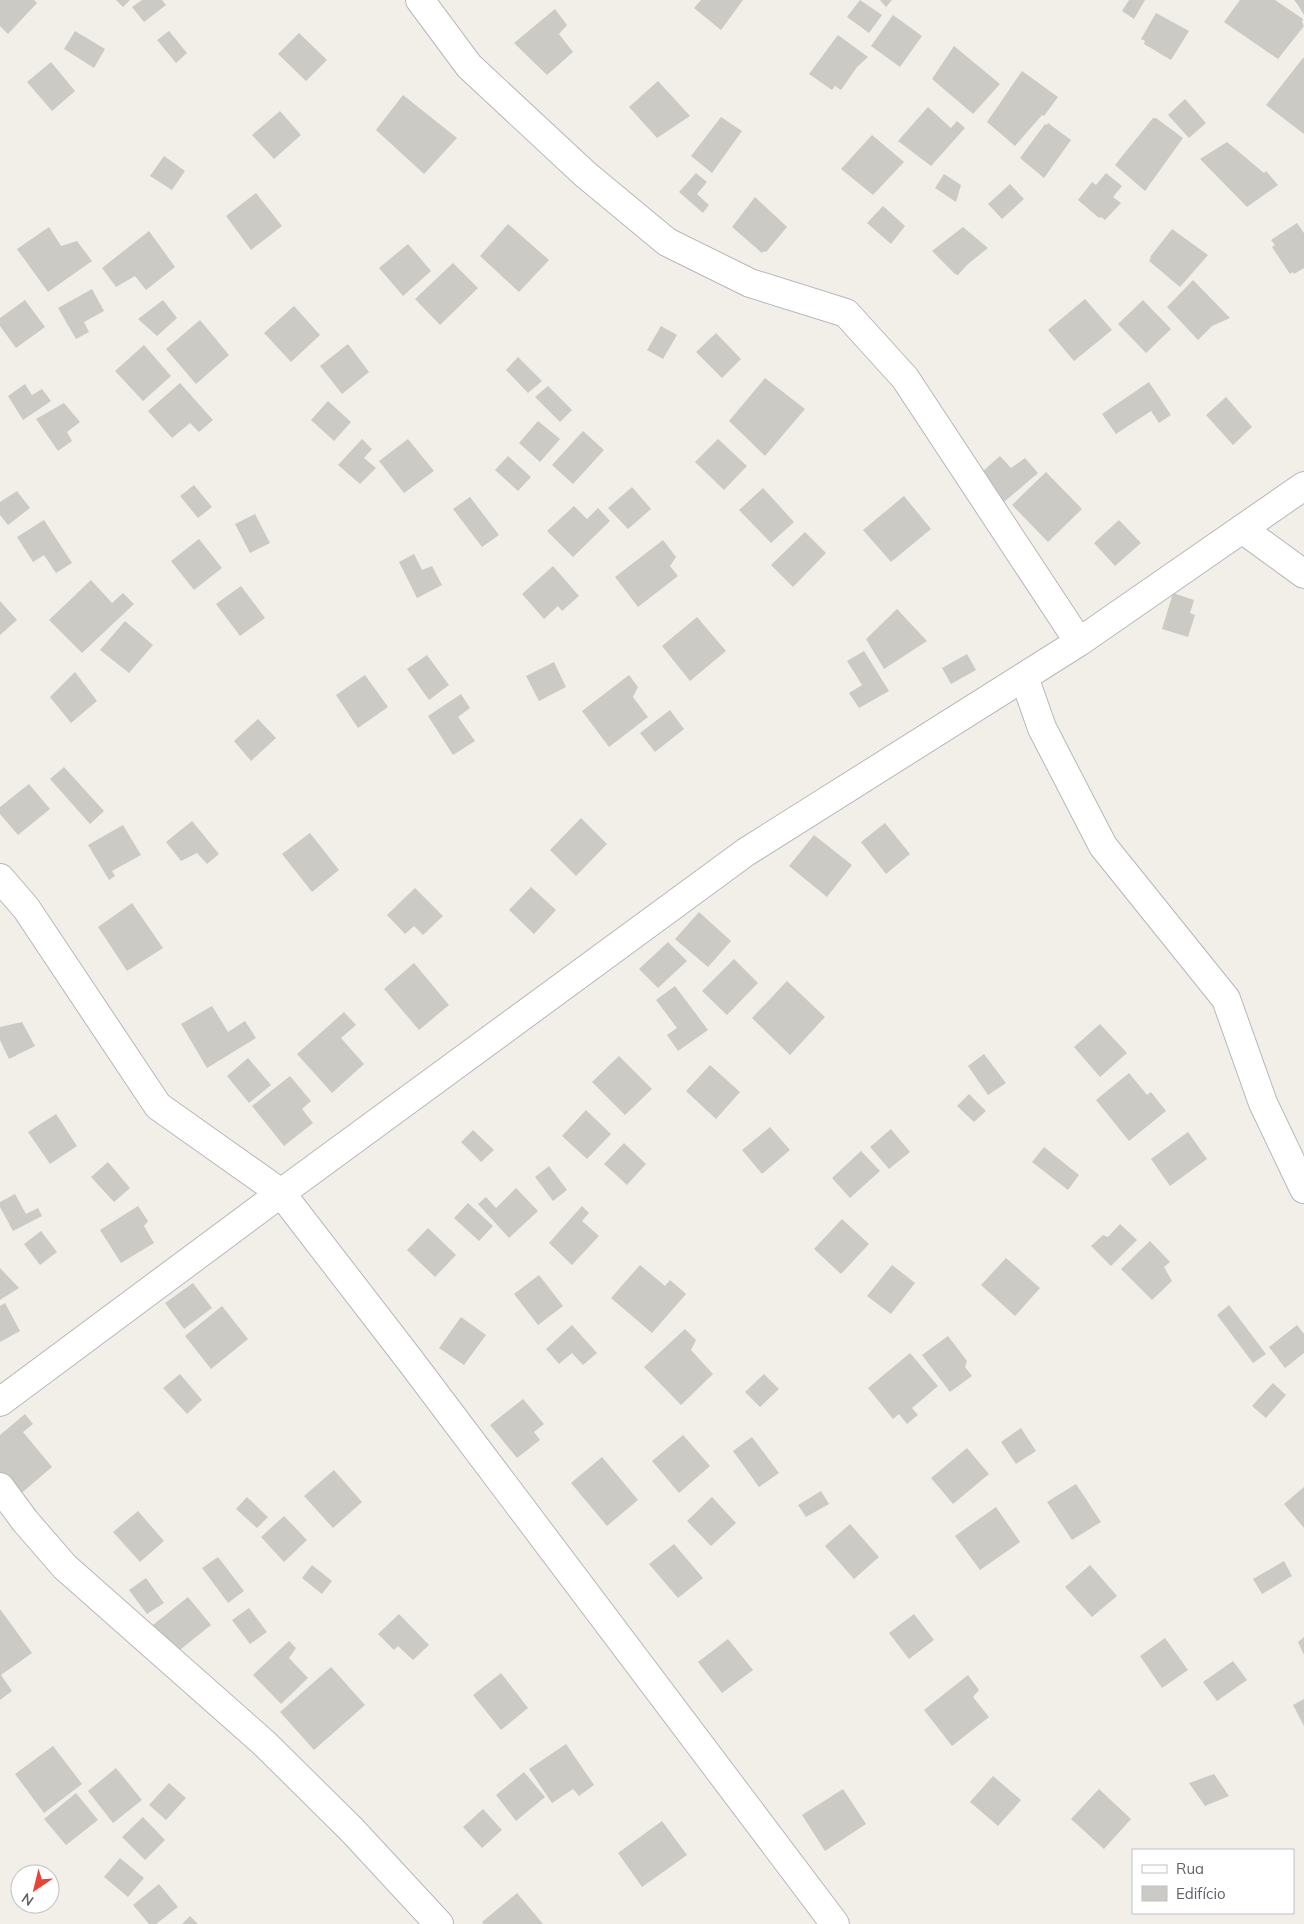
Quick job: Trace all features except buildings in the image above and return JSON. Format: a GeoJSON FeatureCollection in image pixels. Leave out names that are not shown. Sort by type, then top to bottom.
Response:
{"type":"FeatureCollection","features":[{"type":"Feature","properties":{"kind":"street"},"geometry":{"type":"LineString","coordinates":[[420,0],[469,66],[585,174],[667,242],[750,282],[846,313],[905,378],[1079,642]]}},
{"type":"Feature","properties":{"kind":"street"},"geometry":{"type":"LineString","coordinates":[[0,1402],[746,852],[1079,642],[1304,486]]}},
{"type":"Feature","properties":{"kind":"street"},"geometry":{"type":"LineString","coordinates":[[1242,529],[1304,574]]}},
{"type":"Feature","properties":{"kind":"street"},"geometry":{"type":"LineString","coordinates":[[1024,677],[1042,728],[1103,846],[1226,999],[1263,1103],[1304,1189]]}},
{"type":"Feature","properties":{"kind":"street"},"geometry":{"type":"LineString","coordinates":[[0,878],[26,908],[158,1106],[281,1193],[415,1367],[835,1924]]}},
{"type":"Feature","properties":{"kind":"street"},"geometry":{"type":"LineString","coordinates":[[0,1488],[25,1521],[65,1567],[264,1743],[352,1830],[439,1924]]}}]}
